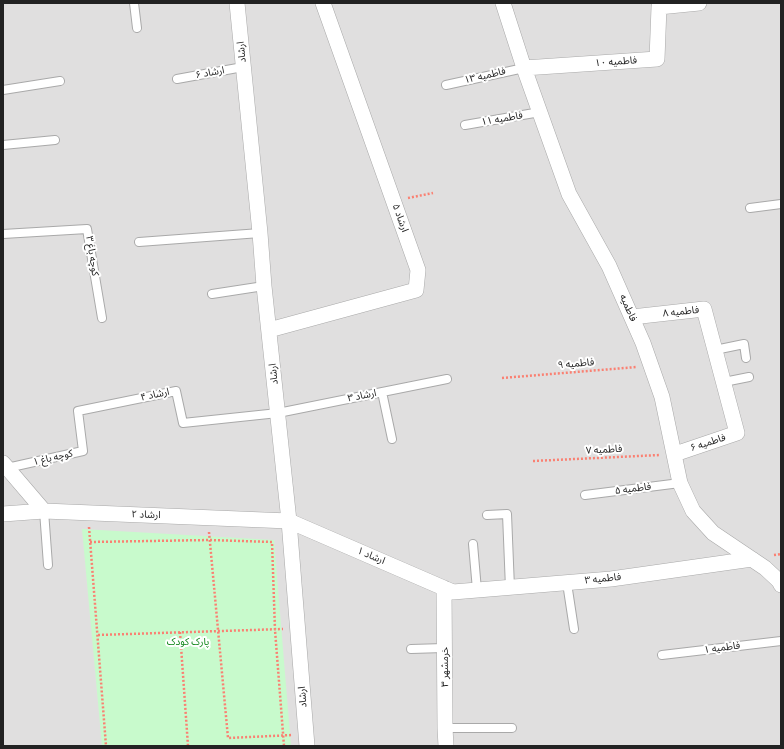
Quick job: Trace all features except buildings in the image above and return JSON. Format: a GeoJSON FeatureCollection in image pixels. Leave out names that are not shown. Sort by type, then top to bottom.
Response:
{"type":"FeatureCollection","features":[{"type":"Feature","properties":{"kind":"street","name":"ارشاد"},"geometry":{"type":"LineString","coordinates":[[237,3],[264,286],[289,521],[306,740]]}},
{"type":"Feature","properties":{"kind":"street","name":"ارشاد ۵"},"geometry":{"type":"LineString","coordinates":[[269,330],[416,290],[418,270],[323,3]]}},
{"type":"Feature","properties":{"kind":"street","name":"فاطمیه"},"geometry":{"type":"LineString","coordinates":[[503,3],[524,68],[569,194],[609,266],[643,343],[662,397],[680,483],[693,511],[713,533],[765,568],[779,581],[781,585]]}},
{"type":"Feature","properties":{"kind":"street"},"geometry":{"type":"LineString","coordinates":[[683,4],[699,3]]}},
{"type":"Feature","properties":{"kind":"street","name":"فاطمیه ۱۰"},"geometry":{"type":"LineString","coordinates":[[524,68],[657,59],[659,7],[683,4]]}},
{"type":"Feature","properties":{"kind":"street","name":"فاطمیه ۸"},"geometry":{"type":"LineString","coordinates":[[632,317],[704,309],[724,382]]}},
{"type":"Feature","properties":{"kind":"street","name":"فاطمیه ۶"},"geometry":{"type":"LineString","coordinates":[[675,454],[737,433],[724,382]]}},
{"type":"Feature","properties":{"kind":"street"},"geometry":{"type":"LineString","coordinates":[[5,466],[44,511]]}},
{"type":"Feature","properties":{"kind":"street","name":"ارشاد ۲"},"geometry":{"type":"LineString","coordinates":[[3,514],[44,511],[289,521]]}},
{"type":"Feature","properties":{"kind":"street","name":"ارشاد ۱"},"geometry":{"type":"LineString","coordinates":[[289,521],[449,590]]}},
{"type":"Feature","properties":{"kind":"street","name":"فاطمیه ۳"},"geometry":{"type":"LineString","coordinates":[[449,590],[510,588],[611,579],[752,559]]}},
{"type":"Feature","properties":{"kind":"street","name":"خرمشهر ۳"},"geometry":{"type":"LineString","coordinates":[[446,746],[444,648],[449,590]]}},
{"type":"Feature","properties":{"kind":"lane"},"geometry":{"type":"LineString","coordinates":[[134,3],[137,28]]}},
{"type":"Feature","properties":{"kind":"lane","name":"ارشاد ۶"},"geometry":{"type":"LineString","coordinates":[[177,79],[243,67]]}},
{"type":"Feature","properties":{"kind":"lane","name":"فاطمیه ۱۳"},"geometry":{"type":"LineString","coordinates":[[446,85],[524,68]]}},
{"type":"Feature","properties":{"kind":"lane"},"geometry":{"type":"LineString","coordinates":[[3,90],[60,81]]}},
{"type":"Feature","properties":{"kind":"lane","name":"فاطمیه ۱۱"},"geometry":{"type":"LineString","coordinates":[[464,125],[540,112]]}},
{"type":"Feature","properties":{"kind":"lane"},"geometry":{"type":"LineString","coordinates":[[3,145],[55,140]]}},
{"type":"Feature","properties":{"kind":"lane"},"geometry":{"type":"LineString","coordinates":[[750,208],[781,204]]}},
{"type":"Feature","properties":{"kind":"lane","name":"کوچه باغ ۳"},"geometry":{"type":"LineString","coordinates":[[3,234],[87,229],[102,318]]}},
{"type":"Feature","properties":{"kind":"lane"},"geometry":{"type":"LineString","coordinates":[[139,242],[260,233]]}},
{"type":"Feature","properties":{"kind":"lane"},"geometry":{"type":"LineString","coordinates":[[212,294],[264,286]]}},
{"type":"Feature","properties":{"kind":"lane"},"geometry":{"type":"LineString","coordinates":[[715,350],[744,344],[746,358]]}},
{"type":"Feature","properties":{"kind":"lane"},"geometry":{"type":"LineString","coordinates":[[724,382],[749,377]]}},
{"type":"Feature","properties":{"kind":"lane","name":"ارشاد ۳"},"geometry":{"type":"LineString","coordinates":[[278,413],[447,379]]}},
{"type":"Feature","properties":{"kind":"lane","name":"ارشاد ۴"},"geometry":{"type":"LineString","coordinates":[[78,411],[176,390],[184,423],[278,413]]}},
{"type":"Feature","properties":{"kind":"lane"},"geometry":{"type":"LineString","coordinates":[[382,392],[392,439]]}},
{"type":"Feature","properties":{"kind":"lane","name":"کوچه باغ ۱"},"geometry":{"type":"LineString","coordinates":[[5,466],[83,451],[78,411]]}},
{"type":"Feature","properties":{"kind":"lane","name":"فاطمیه ۵"},"geometry":{"type":"LineString","coordinates":[[585,496],[680,483]]}},
{"type":"Feature","properties":{"kind":"lane"},"geometry":{"type":"LineString","coordinates":[[44,511],[48,565]]}},
{"type":"Feature","properties":{"kind":"lane"},"geometry":{"type":"LineString","coordinates":[[487,515],[507,514],[510,588]]}},
{"type":"Feature","properties":{"kind":"lane"},"geometry":{"type":"LineString","coordinates":[[473,544],[477,590]]}},
{"type":"Feature","properties":{"kind":"lane"},"geometry":{"type":"LineString","coordinates":[[567,583],[574,630]]}},
{"type":"Feature","properties":{"kind":"lane","name":"فاطمیه ۱"},"geometry":{"type":"LineString","coordinates":[[662,655],[781,640]]}},
{"type":"Feature","properties":{"kind":"lane"},"geometry":{"type":"LineString","coordinates":[[411,649],[444,648]]}},
{"type":"Feature","properties":{"kind":"lane"},"geometry":{"type":"LineString","coordinates":[[445,728],[512,728]]}},
{"type":"Feature","properties":{"kind":"path"},"geometry":{"type":"LineString","coordinates":[[394,201],[433,193]]}},
{"type":"Feature","properties":{"kind":"path","name":"فاطمیه ۹"},"geometry":{"type":"LineString","coordinates":[[502,378],[651,366]]}},
{"type":"Feature","properties":{"kind":"path","name":"فاطمیه ۷"},"geometry":{"type":"LineString","coordinates":[[533,461],[675,454]]}},
{"type":"Feature","properties":{"kind":"path"},"geometry":{"type":"LineString","coordinates":[[88,513],[106,746]]}},
{"type":"Feature","properties":{"kind":"path"},"geometry":{"type":"LineString","coordinates":[[208,518],[228,738],[283,736],[306,740]]}},
{"type":"Feature","properties":{"kind":"path"},"geometry":{"type":"LineString","coordinates":[[90,542],[210,540],[272,542],[275,630],[284,746]]}},
{"type":"Feature","properties":{"kind":"path"},"geometry":{"type":"LineString","coordinates":[[98,635],[297,629]]}},
{"type":"Feature","properties":{"kind":"path"},"geometry":{"type":"LineString","coordinates":[[180,632],[188,746]]}},
{"type":"Feature","properties":{"kind":"shaded area"},"geometry":{"type":"Polygon","coordinates":[[[3,3],[781,3],[781,746],[3,746],[3,3]]]}},
{"type":"Feature","properties":{"kind":"green space","name":"پارک کودک"},"geometry":{"type":"Polygon","coordinates":[[[82,529],[274,540],[291,746],[102,746],[82,529]]]}}]}
